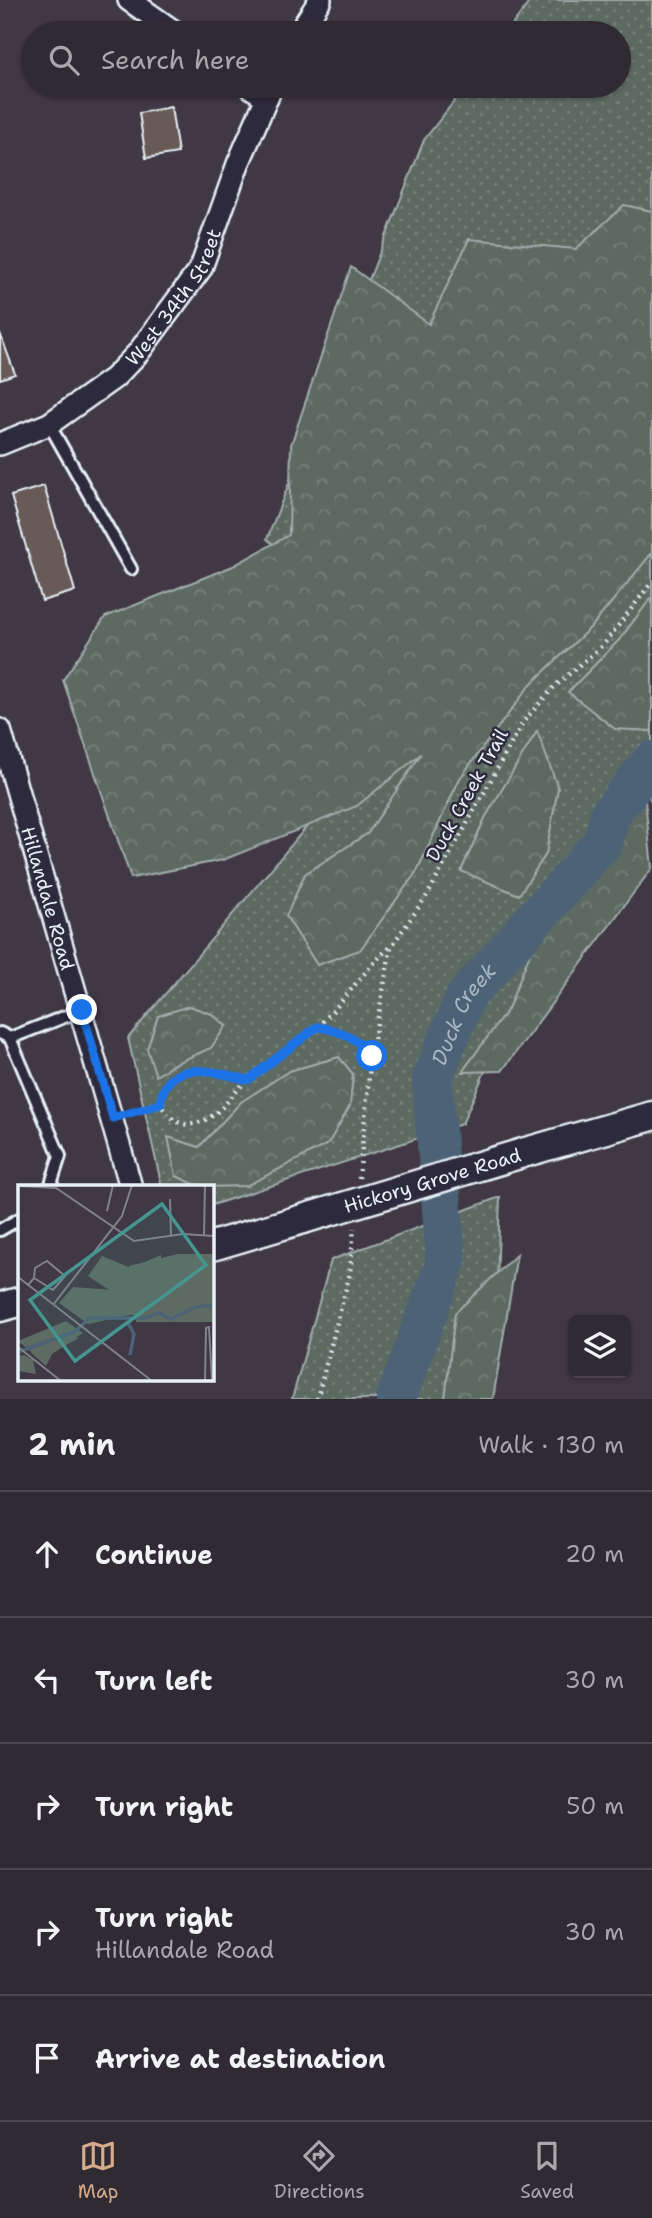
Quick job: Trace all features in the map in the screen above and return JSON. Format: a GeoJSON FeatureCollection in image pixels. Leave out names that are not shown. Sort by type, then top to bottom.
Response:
{"type":"FeatureCollection","features":[{"type":"Feature","properties":{"kind":"main road","name":"Hickory Grove Road"},"geometry":{"type":"LineString","coordinates":[[214,1245],[652,1116]]}},
{"type":"Feature","properties":{"kind":"main road"},"geometry":{"type":"LineString","coordinates":[[0,1307],[18,1302]]}},
{"type":"Feature","properties":{"kind":"street"},"geometry":{"type":"LineString","coordinates":[[129,0],[159,21]]}},
{"type":"Feature","properties":{"kind":"street"},"geometry":{"type":"LineString","coordinates":[[307,21],[320,0]]}},
{"type":"Feature","properties":{"kind":"street","name":"West 34th Street"},"geometry":{"type":"LineString","coordinates":[[0,444],[49,424],[114,378],[138,353],[201,268],[260,98]]}},
{"type":"Feature","properties":{"kind":"street","name":"Hillandale Road"},"geometry":{"type":"LineString","coordinates":[[0,730],[130,1185]]}},
{"type":"Feature","properties":{"kind":"lane"},"geometry":{"type":"LineString","coordinates":[[49,424],[131,569]]}},
{"type":"Feature","properties":{"kind":"lane"},"geometry":{"type":"LineString","coordinates":[[51,1185],[60,1156],[5,1035],[82,1010]]}},
{"type":"Feature","properties":{"kind":"lane"},"geometry":{"type":"LineString","coordinates":[[0,1230],[18,1220]]}},
{"type":"Feature","properties":{"kind":"path","name":"Duck Creek Trail"},"geometry":{"type":"LineString","coordinates":[[317,1027],[336,1029],[351,1037],[372,1056],[391,947],[428,894],[523,722],[554,687],[604,644],[652,582]]}},
{"type":"Feature","properties":{"kind":"path"},"geometry":{"type":"LineString","coordinates":[[248,1080],[189,1070],[171,1078],[162,1090],[160,1104],[170,1119],[184,1124],[201,1122],[223,1106],[248,1080],[317,1027],[376,960],[391,947]]}},
{"type":"Feature","properties":{"kind":"path"},"geometry":{"type":"LineString","coordinates":[[113,1118],[160,1104]]}},
{"type":"Feature","properties":{"kind":"green space"},"geometry":{"type":"Polygon","coordinates":[[[531,0],[652,0],[652,753],[640,745],[609,787],[462,1124],[214,1204],[214,1185],[162,1185],[128,1038],[435,675],[267,539],[424,140],[457,98],[631,98],[631,21],[515,21],[531,0]]]}},
{"type":"Feature","properties":{"kind":"green space"},"geometry":{"type":"Polygon","coordinates":[[[624,205],[652,211],[652,553],[593,625],[530,685],[460,778],[417,871],[360,950],[317,965],[286,916],[305,874],[368,833],[421,754],[357,806],[223,860],[131,878],[63,680],[105,617],[233,566],[289,535],[291,445],[351,267],[429,324],[469,239],[576,249],[624,205]]]}},
{"type":"Feature","properties":{"kind":"green space"},"geometry":{"type":"Polygon","coordinates":[[[652,597],[652,731],[615,729],[568,692],[619,640],[652,597]]]}},
{"type":"Feature","properties":{"kind":"green space"},"geometry":{"type":"Polygon","coordinates":[[[537,731],[558,788],[546,854],[519,895],[461,871],[485,818],[537,731]]]}},
{"type":"Feature","properties":{"kind":"green space"},"geometry":{"type":"Polygon","coordinates":[[[626,781],[644,791],[652,868],[502,1071],[462,1072],[508,1009],[540,928],[606,853],[626,781]]]}},
{"type":"Feature","properties":{"kind":"green space"},"geometry":{"type":"Polygon","coordinates":[[[189,1006],[212,1014],[226,1026],[211,1048],[174,1064],[156,1076],[147,1049],[158,1016],[189,1006]]]}},
{"type":"Feature","properties":{"kind":"green space"},"geometry":{"type":"Polygon","coordinates":[[[339,1057],[353,1074],[350,1106],[328,1144],[246,1186],[196,1185],[176,1176],[168,1137],[199,1147],[241,1102],[289,1071],[339,1057]]]}},
{"type":"Feature","properties":{"kind":"green space"},"geometry":{"type":"Polygon","coordinates":[[[500,1197],[493,1399],[292,1399],[331,1260],[500,1197]]]}},
{"type":"Feature","properties":{"kind":"green space"},"geometry":{"type":"Polygon","coordinates":[[[517,1254],[493,1399],[445,1399],[455,1313],[517,1254]]]}},
{"type":"Feature","properties":{"kind":"building"},"geometry":{"type":"Polygon","coordinates":[[[171,107],[178,153],[146,158],[139,113],[171,107]]]}},
{"type":"Feature","properties":{"kind":"building"},"geometry":{"type":"Polygon","coordinates":[[[0,333],[15,374],[0,379],[0,333]]]}},
{"type":"Feature","properties":{"kind":"building"},"geometry":{"type":"Polygon","coordinates":[[[44,486],[75,591],[42,601],[11,496],[44,486]]]}},
{"type":"Feature","properties":{"kind":"waterway","name":"Duck Creek"},"geometry":{"type":"LineString","coordinates":[[396,1399],[446,1261],[432,1079],[466,996],[603,842],[610,814],[652,761]]}},
{"type":"Feature","properties":{"kind":"waterway"},"geometry":{"type":"LineString","coordinates":[[646,769],[652,798]]}},
{"type":"Feature","properties":{"kind":"route"},"geometry":{"type":"LineString","coordinates":[[82,1010],[113,1118],[160,1104],[162,1090],[171,1078],[189,1070],[248,1080],[317,1027],[336,1029],[363,1046],[372,1056]]}}]}
